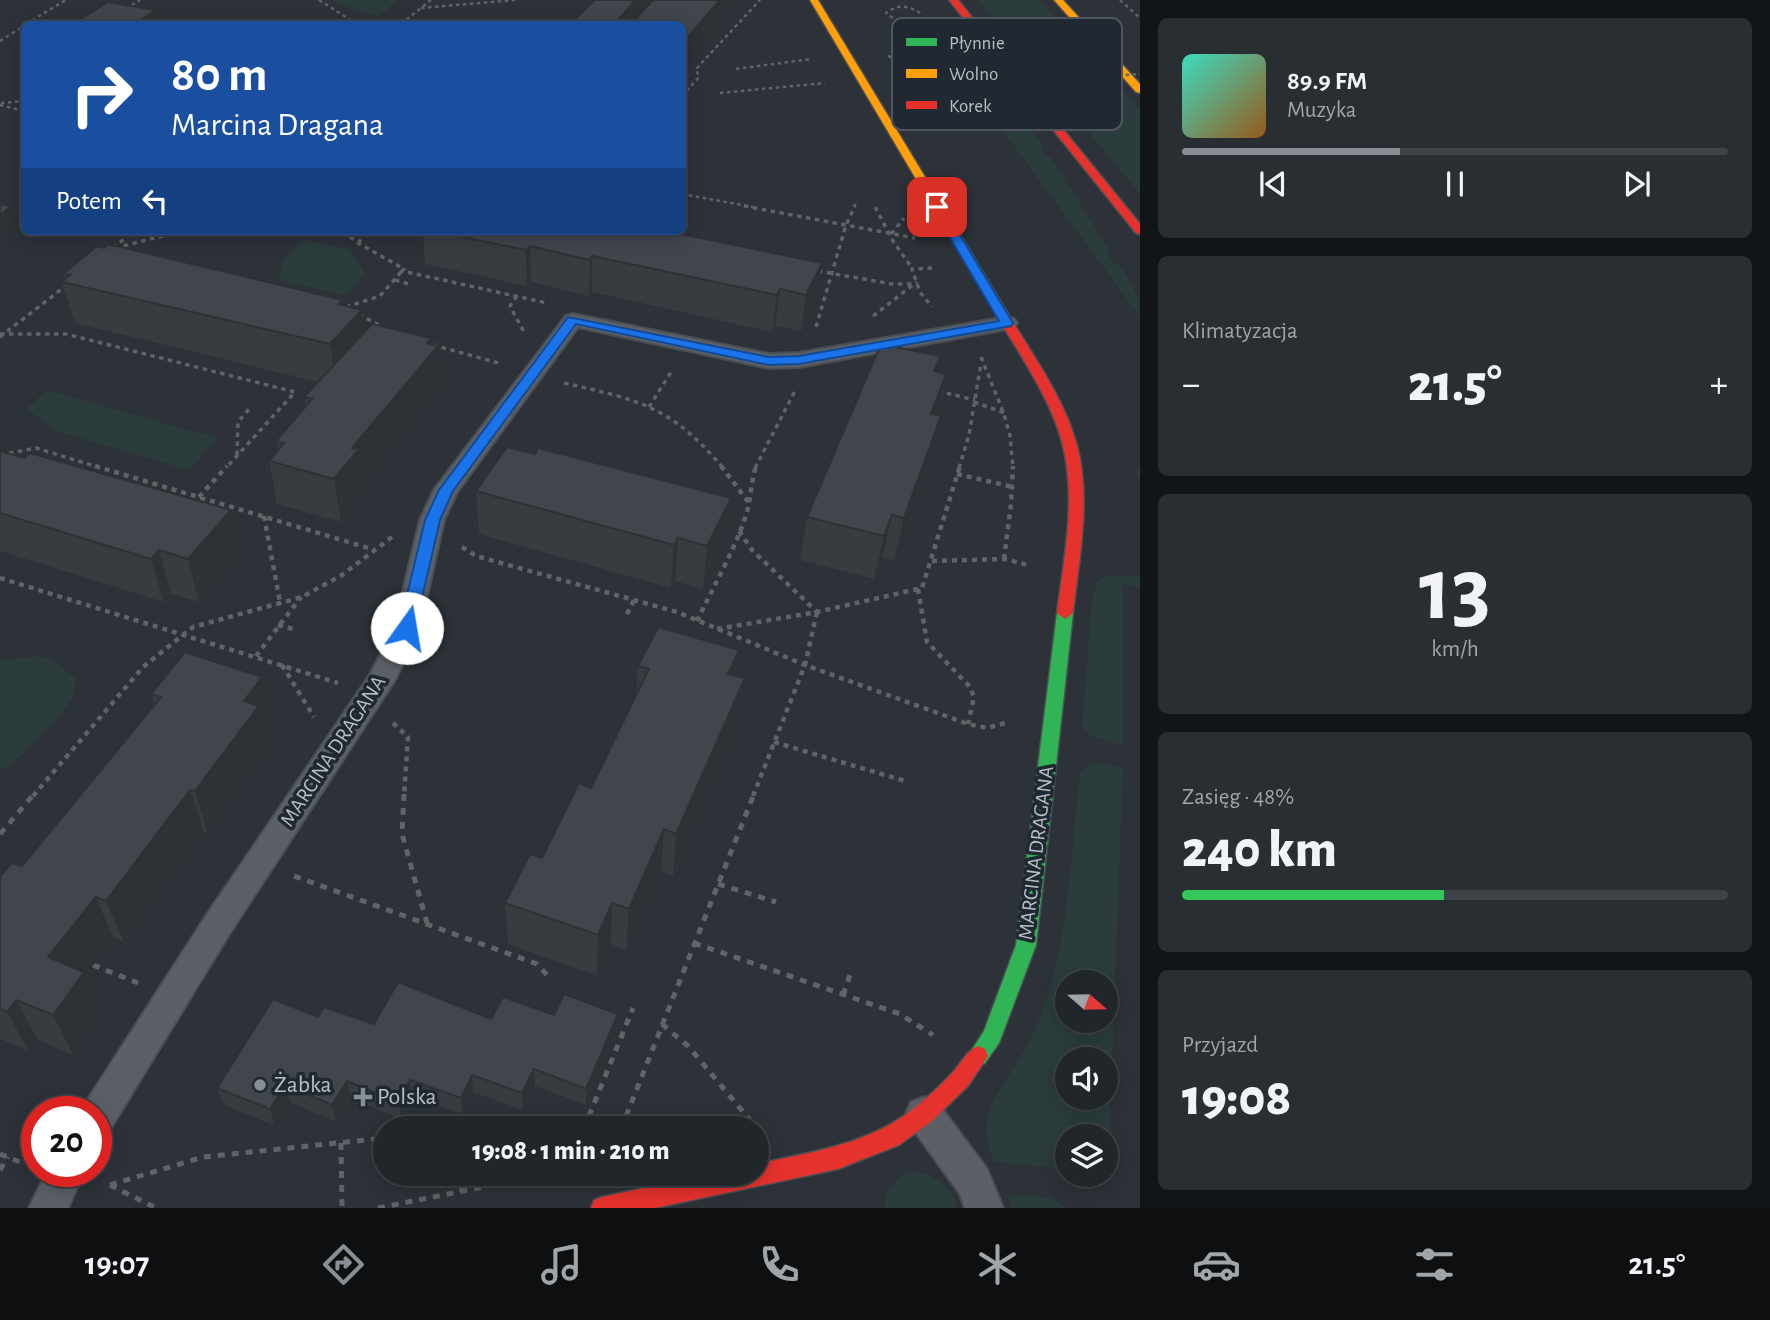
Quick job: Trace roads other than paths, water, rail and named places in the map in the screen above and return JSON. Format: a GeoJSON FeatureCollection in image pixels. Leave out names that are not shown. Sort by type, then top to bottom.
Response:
{"type":"FeatureCollection","features":[{"type":"Feature","properties":{"kind":"street","name":"MARCINA DRAGANA"},"geometry":{"type":"LineString","coordinates":[[601,1208],[838,1158],[891,1137],[924,1114],[961,1079],[992,1036],[1026,945],[1072,555],[1076,501],[1069,443],[1057,415],[1007,323],[814,0]]}},
{"type":"Feature","properties":{"kind":"street"},"geometry":{"type":"LineString","coordinates":[[953,0],[968,18]]}},
{"type":"Feature","properties":{"kind":"street"},"geometry":{"type":"LineString","coordinates":[[1058,0],[1074,18]]}},
{"type":"Feature","properties":{"kind":"street"},"geometry":{"type":"LineString","coordinates":[[1122,70],[1140,90]]}},
{"type":"Feature","properties":{"kind":"street"},"geometry":{"type":"LineString","coordinates":[[1058,130],[1140,231]]}},
{"type":"Feature","properties":{"kind":"lane","name":"MARCINA DRAGANA"},"geometry":{"type":"LineString","coordinates":[[111,1096],[381,680],[407,628],[432,520],[446,490],[573,320],[769,361],[807,358],[1007,323]]}},
{"type":"Feature","properties":{"kind":"lane"},"geometry":{"type":"LineString","coordinates":[[924,1114],[974,1182],[984,1208]]}},
{"type":"Feature","properties":{"kind":"lane"},"geometry":{"type":"LineString","coordinates":[[48,1208],[49,1187]]}},
{"type":"Feature","properties":{"kind":"place","name":"Żabka"},"geometry":{"type":"Point","coordinates":[260,1085]}},
{"type":"Feature","properties":{"kind":"place","name":"Polska"},"geometry":{"type":"Point","coordinates":[363,1097]}}]}
